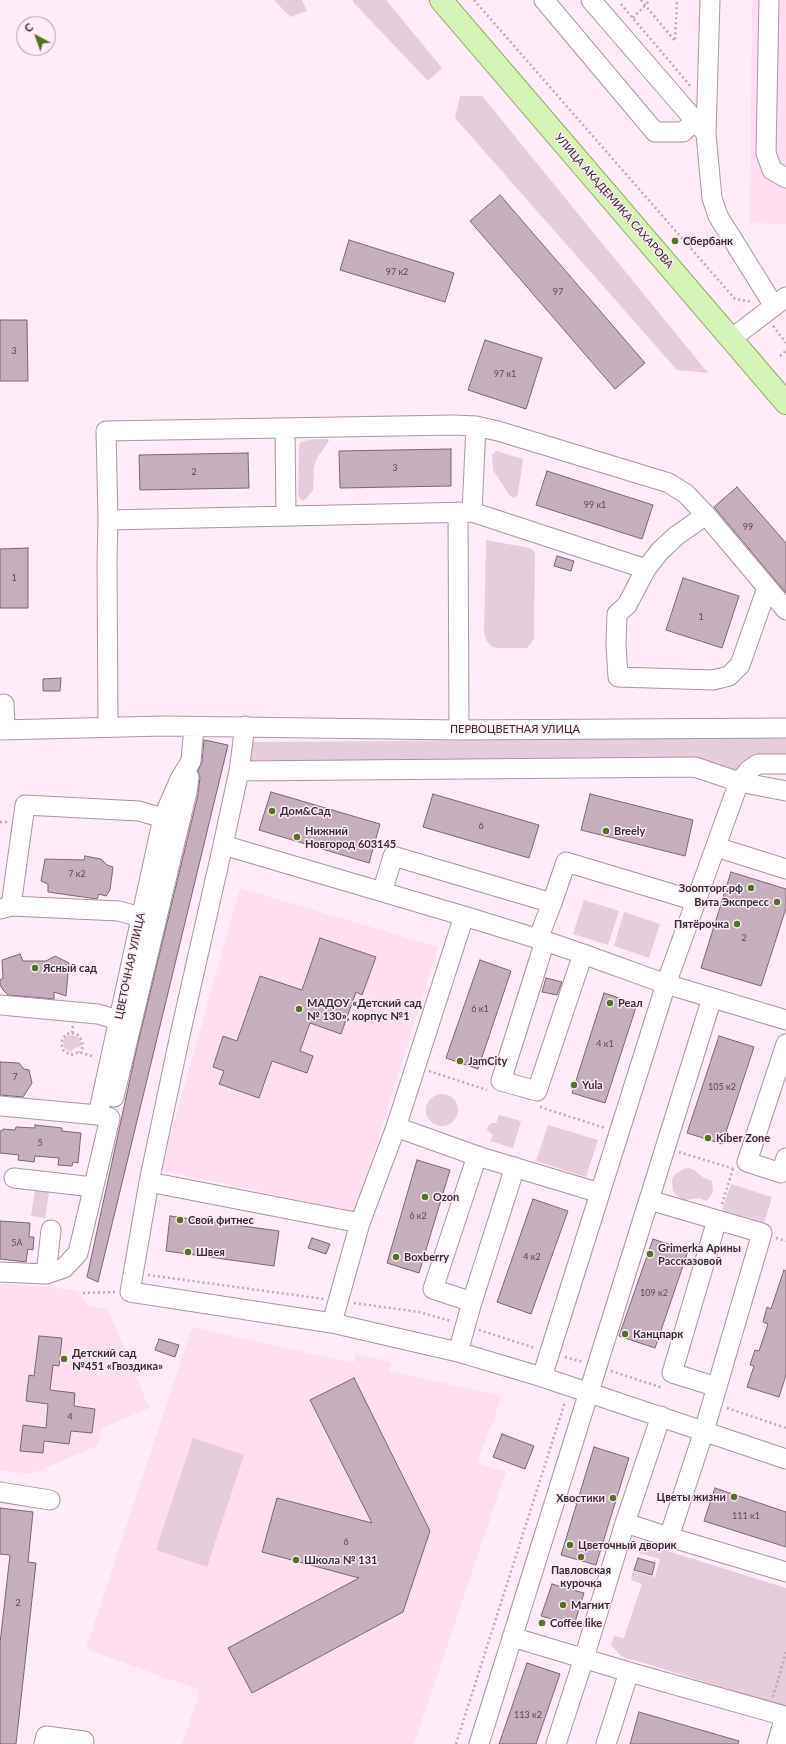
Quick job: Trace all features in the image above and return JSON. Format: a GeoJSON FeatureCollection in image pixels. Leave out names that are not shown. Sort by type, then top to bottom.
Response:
{"type":"FeatureCollection","features":[{"type":"Feature","properties":{"kind":"main road","name":"УЛИЦА АКАДЕМИКА САХАРОВА"},"geometry":{"type":"LineString","coordinates":[[441,0],[786,403]]}},
{"type":"Feature","properties":{"kind":"street"},"geometry":{"type":"LineString","coordinates":[[544,0],[655,132],[683,132],[700,127]]}},
{"type":"Feature","properties":{"kind":"street"},"geometry":{"type":"LineString","coordinates":[[710,0],[700,127],[712,198],[718,216],[777,309],[731,339]]}},
{"type":"Feature","properties":{"kind":"street"},"geometry":{"type":"LineString","coordinates":[[769,0],[766,154],[772,170],[786,178]]}},
{"type":"Feature","properties":{"kind":"street"},"geometry":{"type":"LineString","coordinates":[[604,3],[700,127]]}},
{"type":"Feature","properties":{"kind":"street"},"geometry":{"type":"LineString","coordinates":[[108,727],[113,561],[108,520],[106,431],[454,425],[476,426],[498,431],[669,483],[686,494],[706,515],[786,610]]}},
{"type":"Feature","properties":{"kind":"street"},"geometry":{"type":"LineString","coordinates":[[459,730],[454,692],[465,512],[476,426]]}},
{"type":"Feature","properties":{"kind":"street"},"geometry":{"type":"LineString","coordinates":[[285,428],[286,516]]}},
{"type":"Feature","properties":{"kind":"street"},"geometry":{"type":"LineString","coordinates":[[108,520],[465,512],[646,568]]}},
{"type":"Feature","properties":{"kind":"street"},"geometry":{"type":"LineString","coordinates":[[706,515],[676,536],[660,551],[646,568],[627,605],[616,614],[618,677],[713,680],[729,676],[740,665],[768,588]]}},
{"type":"Feature","properties":{"kind":"street"},"geometry":{"type":"LineString","coordinates":[[3,730],[4,704]]}},
{"type":"Feature","properties":{"kind":"street","name":"ПЕРВОЦВЕТНАЯ УЛИЦА"},"geometry":{"type":"LineString","coordinates":[[3,730],[194,726],[459,730],[786,728]]}},
{"type":"Feature","properties":{"kind":"street","name":"ЦВЕТОЧНАЯ УЛИЦА"},"geometry":{"type":"LineString","coordinates":[[104,1116],[109,1060],[140,917],[163,818],[180,779],[191,761],[194,726]]}},
{"type":"Feature","properties":{"kind":"street"},"geometry":{"type":"LineString","coordinates":[[245,726],[239,771],[149,1182],[130,1292],[332,1323],[458,1352],[570,1386],[786,1459]]}},
{"type":"Feature","properties":{"kind":"street"},"geometry":{"type":"LineString","coordinates":[[0,1272],[46,1274],[64,1268],[78,1253],[93,1187],[104,1116],[187,792],[191,761]]}},
{"type":"Feature","properties":{"kind":"street"},"geometry":{"type":"LineString","coordinates":[[542,1377],[666,984],[739,782],[749,770],[758,764],[786,764]]}},
{"type":"Feature","properties":{"kind":"street"},"geometry":{"type":"LineString","coordinates":[[239,771],[695,767],[739,782],[786,791]]}},
{"type":"Feature","properties":{"kind":"street"},"geometry":{"type":"LineString","coordinates":[[140,917],[119,911],[6,908],[25,805],[139,812],[163,818]]}},
{"type":"Feature","properties":{"kind":"street"},"geometry":{"type":"LineString","coordinates":[[223,845],[542,940],[666,984],[786,1020]]}},
{"type":"Feature","properties":{"kind":"street"},"geometry":{"type":"LineString","coordinates":[[716,847],[786,869]]}},
{"type":"Feature","properties":{"kind":"street"},"geometry":{"type":"LineString","coordinates":[[382,892],[393,856],[552,903]]}},
{"type":"Feature","properties":{"kind":"street"},"geometry":{"type":"LineString","coordinates":[[583,954],[537,1091],[501,1081],[552,903],[566,862],[696,901]]}},
{"type":"Feature","properties":{"kind":"street"},"geometry":{"type":"LineString","coordinates":[[332,1323],[360,1223],[396,1127],[464,916]]}},
{"type":"Feature","properties":{"kind":"street"},"geometry":{"type":"LineString","coordinates":[[479,1744],[712,998]]}},
{"type":"Feature","properties":{"kind":"street"},"geometry":{"type":"LineString","coordinates":[[0,1005],[98,1014],[118,1020]]}},
{"type":"Feature","properties":{"kind":"street"},"geometry":{"type":"LineString","coordinates":[[786,1044],[747,1162],[781,1173],[786,1158]]}},
{"type":"Feature","properties":{"kind":"street"},"geometry":{"type":"LineString","coordinates":[[0,1106],[104,1116]]}},
{"type":"Feature","properties":{"kind":"street"},"geometry":{"type":"LineString","coordinates":[[396,1127],[477,1156],[600,1193]]}},
{"type":"Feature","properties":{"kind":"street"},"geometry":{"type":"LineString","coordinates":[[472,1302],[433,1289],[477,1156]]}},
{"type":"Feature","properties":{"kind":"street"},"geometry":{"type":"LineString","coordinates":[[458,1352],[472,1302],[515,1167]]}},
{"type":"Feature","properties":{"kind":"street"},"geometry":{"type":"LineString","coordinates":[[14,1178],[93,1187]]}},
{"type":"Feature","properties":{"kind":"street"},"geometry":{"type":"LineString","coordinates":[[149,1182],[360,1223]]}},
{"type":"Feature","properties":{"kind":"street"},"geometry":{"type":"LineString","coordinates":[[649,1200],[762,1233],[704,1431],[669,1537]]}},
{"type":"Feature","properties":{"kind":"street"},"geometry":{"type":"LineString","coordinates":[[717,1220],[672,1373],[717,1387]]}},
{"type":"Feature","properties":{"kind":"street"},"geometry":{"type":"LineString","coordinates":[[46,1274],[51,1230]]}},
{"type":"Feature","properties":{"kind":"street"},"geometry":{"type":"LineString","coordinates":[[556,1744],[625,1523],[661,1416]]}},
{"type":"Feature","properties":{"kind":"street"},"geometry":{"type":"LineString","coordinates":[[0,1492],[50,1500]]}},
{"type":"Feature","properties":{"kind":"street"},"geometry":{"type":"LineString","coordinates":[[625,1523],[786,1572]]}},
{"type":"Feature","properties":{"kind":"street"},"geometry":{"type":"LineString","coordinates":[[512,1637],[785,1716],[777,1744]]}},
{"type":"Feature","properties":{"kind":"street"},"geometry":{"type":"LineString","coordinates":[[606,1744],[630,1672]]}},
{"type":"Feature","properties":{"kind":"street"},"geometry":{"type":"LineString","coordinates":[[44,1744],[46,1736],[84,1741]]}},
{"type":"Feature","properties":{"kind":"path"},"geometry":{"type":"LineString","coordinates":[[474,0],[735,299],[755,302]]}},
{"type":"Feature","properties":{"kind":"path"},"geometry":{"type":"LineString","coordinates":[[641,0],[676,41],[677,0]]}},
{"type":"Feature","properties":{"kind":"path"},"geometry":{"type":"LineString","coordinates":[[633,18],[650,0]]}},
{"type":"Feature","properties":{"kind":"path"},"geometry":{"type":"LineString","coordinates":[[604,3],[633,18],[693,89],[693,81]]}},
{"type":"Feature","properties":{"kind":"path"},"geometry":{"type":"LineString","coordinates":[[777,309],[786,343]]}},
{"type":"Feature","properties":{"kind":"path"},"geometry":{"type":"LineString","coordinates":[[780,356],[786,351]]}},
{"type":"Feature","properties":{"kind":"path"},"geometry":{"type":"LineString","coordinates":[[72,1033],[75,1012]]}},
{"type":"Feature","properties":{"kind":"path"},"geometry":{"type":"LineString","coordinates":[[72,1033],[78,1035],[82,1041],[82,1047],[78,1052],[71,1055],[67,1054],[61,1043],[64,1036],[72,1033]]}},
{"type":"Feature","properties":{"kind":"path"},"geometry":{"type":"LineString","coordinates":[[78,1052],[109,1060]]}},
{"type":"Feature","properties":{"kind":"path"},"geometry":{"type":"LineString","coordinates":[[665,1148],[741,1171]]}},
{"type":"Feature","properties":{"kind":"path"},"geometry":{"type":"LineString","coordinates":[[717,1220],[733,1169]]}},
{"type":"Feature","properties":{"kind":"path"},"geometry":{"type":"LineString","coordinates":[[83,1293],[130,1292]]}},
{"type":"Feature","properties":{"kind":"path"},"geometry":{"type":"LineString","coordinates":[[456,1744],[570,1386]]}},
{"type":"Feature","properties":{"kind":"path"},"geometry":{"type":"LineString","coordinates":[[768,1711],[786,1652]]}},
{"type":"Feature","properties":{"kind":"shaded area"},"geometry":{"type":"Polygon","coordinates":[[[274,0],[302,0],[307,11],[290,17],[274,0]]]}},
{"type":"Feature","properties":{"kind":"shaded area"},"geometry":{"type":"Polygon","coordinates":[[[353,0],[386,0],[442,68],[428,81],[353,2],[353,0]]]}},
{"type":"Feature","properties":{"kind":"shaded area","name":"Сбербанк"},"geometry":{"type":"Polygon","coordinates":[[[752,0],[786,0],[786,224],[750,223],[752,0]]]}},
{"type":"Feature","properties":{"kind":"shaded area"},"geometry":{"type":"Polygon","coordinates":[[[460,96],[482,96],[708,373],[677,370],[455,118],[460,96]]]}},
{"type":"Feature","properties":{"kind":"shaded area"},"geometry":{"type":"Polygon","coordinates":[[[313,439],[327,439],[329,441],[317,458],[314,467],[313,490],[306,499],[302,501],[298,495],[299,447],[300,443],[313,439]]]}},
{"type":"Feature","properties":{"kind":"shaded area"},"geometry":{"type":"Polygon","coordinates":[[[496,451],[523,459],[518,494],[515,498],[510,496],[493,470],[492,455],[496,451]]]}},
{"type":"Feature","properties":{"kind":"shaded area"},"geometry":{"type":"Polygon","coordinates":[[[486,540],[530,548],[535,552],[534,639],[527,648],[497,648],[491,646],[486,640],[484,632],[486,540]]]}},
{"type":"Feature","properties":{"kind":"shaded area"},"geometry":{"type":"Polygon","coordinates":[[[786,738],[786,760],[754,753],[750,762],[739,774],[247,766],[249,742],[786,738]]]}},
{"type":"Feature","properties":{"kind":"shaded area"},"geometry":{"type":"Polygon","coordinates":[[[240,888],[438,947],[355,1212],[161,1170],[240,888]]]}},
{"type":"Feature","properties":{"kind":"shaded area"},"geometry":{"type":"Polygon","coordinates":[[[584,900],[619,911],[608,945],[573,934],[584,900]]]}},
{"type":"Feature","properties":{"kind":"shaded area"},"geometry":{"type":"Polygon","coordinates":[[[624,912],[660,924],[649,958],[614,946],[624,912]]]}},
{"type":"Feature","properties":{"kind":"shaded area"},"geometry":{"type":"Polygon","coordinates":[[[69,1035],[77,1036],[81,1042],[81,1046],[75,1048],[71,1052],[65,1049],[63,1043],[64,1038],[69,1035]]]}},
{"type":"Feature","properties":{"kind":"shaded area"},"geometry":{"type":"Polygon","coordinates":[[[442,1094],[453,1099],[458,1110],[453,1121],[442,1126],[431,1121],[426,1110],[431,1099],[442,1094]]]}},
{"type":"Feature","properties":{"kind":"shaded area"},"geometry":{"type":"Polygon","coordinates":[[[499,1115],[521,1121],[513,1148],[490,1141],[493,1135],[487,1130],[488,1126],[491,1123],[496,1123],[499,1115]]]}},
{"type":"Feature","properties":{"kind":"shaded area"},"geometry":{"type":"Polygon","coordinates":[[[548,1125],[598,1140],[586,1177],[536,1161],[548,1125]]]}},
{"type":"Feature","properties":{"kind":"shaded area"},"geometry":{"type":"Polygon","coordinates":[[[689,1168],[704,1178],[712,1181],[713,1192],[707,1201],[699,1198],[686,1200],[680,1199],[673,1191],[672,1180],[674,1175],[683,1169],[689,1168]]]}},
{"type":"Feature","properties":{"kind":"shaded area"},"geometry":{"type":"Polygon","coordinates":[[[731,1184],[772,1197],[764,1224],[722,1210],[731,1184]]]}},
{"type":"Feature","properties":{"kind":"shaded area"},"geometry":{"type":"Polygon","coordinates":[[[35,1190],[49,1192],[45,1218],[31,1216],[35,1190]]]}},
{"type":"Feature","properties":{"kind":"shaded area","name":"Детский сад №451 «Гвоздика»"},"geometry":{"type":"Polygon","coordinates":[[[0,1283],[77,1290],[89,1306],[108,1309],[149,1408],[102,1428],[97,1446],[31,1474],[0,1470],[0,1283]]]}},
{"type":"Feature","properties":{"kind":"shaded area","name":"Школа № 131"},"geometry":{"type":"Polygon","coordinates":[[[192,1327],[353,1363],[356,1354],[391,1362],[389,1371],[502,1396],[477,1463],[506,1472],[414,1744],[182,1744],[200,1690],[86,1649],[192,1327]]]}},
{"type":"Feature","properties":{"kind":"shaded area"},"geometry":{"type":"Polygon","coordinates":[[[193,1438],[244,1455],[207,1567],[156,1550],[193,1438]]]}},
{"type":"Feature","properties":{"kind":"shaded area"},"geometry":{"type":"Polygon","coordinates":[[[642,1543],[786,1588],[786,1707],[621,1656],[611,1645],[614,1636],[624,1638],[642,1584],[631,1580],[633,1571],[655,1577],[660,1559],[639,1553],[642,1543]]]}},
{"type":"Feature","properties":{"kind":"building"},"geometry":{"type":"Polygon","coordinates":[[[500,195],[645,363],[615,389],[470,221],[500,195]]]}},
{"type":"Feature","properties":{"kind":"building"},"geometry":{"type":"Polygon","coordinates":[[[349,240],[454,273],[445,302],[340,270],[349,240]]]}},
{"type":"Feature","properties":{"kind":"building"},"geometry":{"type":"Polygon","coordinates":[[[0,320],[27,320],[28,381],[0,381],[0,320]]]}},
{"type":"Feature","properties":{"kind":"building"},"geometry":{"type":"Polygon","coordinates":[[[485,340],[542,358],[526,409],[468,390],[485,340]]]}},
{"type":"Feature","properties":{"kind":"building"},"geometry":{"type":"Polygon","coordinates":[[[451,449],[451,486],[340,488],[339,451],[451,449]]]}},
{"type":"Feature","properties":{"kind":"building"},"geometry":{"type":"Polygon","coordinates":[[[248,453],[249,488],[140,490],[139,455],[248,453]]]}},
{"type":"Feature","properties":{"kind":"building"},"geometry":{"type":"Polygon","coordinates":[[[547,471],[653,505],[642,539],[536,505],[547,471]]]}},
{"type":"Feature","properties":{"kind":"building"},"geometry":{"type":"Polygon","coordinates":[[[737,487],[786,543],[786,593],[714,507],[737,487]]]}},
{"type":"Feature","properties":{"kind":"building"},"geometry":{"type":"Polygon","coordinates":[[[28,548],[28,608],[0,608],[0,549],[28,548]]]}},
{"type":"Feature","properties":{"kind":"building"},"geometry":{"type":"Polygon","coordinates":[[[557,556],[574,561],[571,571],[554,566],[557,556]]]}},
{"type":"Feature","properties":{"kind":"building"},"geometry":{"type":"Polygon","coordinates":[[[683,578],[739,596],[722,648],[666,630],[683,578]]]}},
{"type":"Feature","properties":{"kind":"building"},"geometry":{"type":"Polygon","coordinates":[[[61,678],[60,691],[43,691],[43,679],[61,678]]]}},
{"type":"Feature","properties":{"kind":"building"},"geometry":{"type":"Polygon","coordinates":[[[204,740],[228,745],[98,1282],[87,1277],[137,1047],[198,795],[200,778],[198,771],[202,762],[204,740]]]}},
{"type":"Feature","properties":{"kind":"building"},"geometry":{"type":"Polygon","coordinates":[[[271,792],[380,824],[369,863],[259,830],[271,792]]]}},
{"type":"Feature","properties":{"kind":"building"},"geometry":{"type":"Polygon","coordinates":[[[433,794],[539,825],[529,858],[423,827],[433,794]]]}},
{"type":"Feature","properties":{"kind":"building"},"geometry":{"type":"Polygon","coordinates":[[[590,794],[693,820],[685,856],[581,830],[590,794]]]}},
{"type":"Feature","properties":{"kind":"building"},"geometry":{"type":"Polygon","coordinates":[[[85,856],[101,859],[107,865],[113,867],[110,890],[106,896],[99,894],[97,899],[48,892],[48,884],[41,881],[45,859],[84,860],[85,856]]]}},
{"type":"Feature","properties":{"kind":"building"},"geometry":{"type":"Polygon","coordinates":[[[731,872],[786,889],[786,908],[761,986],[701,968],[731,872]]]}},
{"type":"Feature","properties":{"kind":"building","name":"МАДОУ «Детский сад № 130», корпус №1"},"geometry":{"type":"Polygon","coordinates":[[[320,938],[376,957],[362,995],[356,992],[341,1034],[310,1023],[300,1051],[313,1056],[307,1073],[272,1061],[259,1098],[219,1084],[224,1071],[213,1067],[223,1036],[237,1041],[260,976],[302,990],[320,938]]]}},
{"type":"Feature","properties":{"kind":"building"},"geometry":{"type":"Polygon","coordinates":[[[20,954],[23,961],[46,961],[55,956],[69,963],[66,996],[54,992],[54,999],[8,995],[0,985],[0,980],[3,978],[2,960],[20,954]]]}},
{"type":"Feature","properties":{"kind":"building"},"geometry":{"type":"Polygon","coordinates":[[[480,960],[511,971],[478,1069],[446,1058],[480,960]]]}},
{"type":"Feature","properties":{"kind":"building"},"geometry":{"type":"Polygon","coordinates":[[[546,978],[562,982],[557,995],[542,992],[546,978]]]}},
{"type":"Feature","properties":{"kind":"building"},"geometry":{"type":"Polygon","coordinates":[[[604,993],[637,1004],[605,1103],[572,1093],[604,993]]]}},
{"type":"Feature","properties":{"kind":"building"},"geometry":{"type":"Polygon","coordinates":[[[719,1036],[754,1047],[722,1144],[687,1133],[719,1036]]]}},
{"type":"Feature","properties":{"kind":"building"},"geometry":{"type":"Polygon","coordinates":[[[0,1062],[19,1063],[24,1069],[29,1070],[32,1083],[23,1097],[0,1095],[0,1062]]]}},
{"type":"Feature","properties":{"kind":"building"},"geometry":{"type":"Polygon","coordinates":[[[35,1125],[62,1128],[62,1131],[81,1133],[78,1163],[73,1162],[72,1166],[58,1165],[59,1158],[35,1156],[34,1162],[18,1160],[19,1155],[0,1153],[0,1131],[3,1129],[15,1130],[16,1127],[35,1128],[35,1125]]]}},
{"type":"Feature","properties":{"kind":"building"},"geometry":{"type":"Polygon","coordinates":[[[417,1160],[450,1170],[419,1273],[387,1263],[417,1160]]]}},
{"type":"Feature","properties":{"kind":"building"},"geometry":{"type":"Polygon","coordinates":[[[533,1199],[568,1211],[531,1314],[497,1302],[533,1199]]]}},
{"type":"Feature","properties":{"kind":"building"},"geometry":{"type":"Polygon","coordinates":[[[170,1216],[279,1231],[274,1266],[166,1251],[170,1216]]]}},
{"type":"Feature","properties":{"kind":"building"},"geometry":{"type":"Polygon","coordinates":[[[0,1221],[30,1223],[29,1237],[34,1237],[33,1250],[28,1249],[26,1262],[0,1259],[0,1221]]]}},
{"type":"Feature","properties":{"kind":"building"},"geometry":{"type":"Polygon","coordinates":[[[312,1238],[330,1244],[326,1254],[308,1248],[312,1238]]]}},
{"type":"Feature","properties":{"kind":"building"},"geometry":{"type":"Polygon","coordinates":[[[653,1239],[688,1251],[655,1348],[619,1336],[653,1239]]]}},
{"type":"Feature","properties":{"kind":"building"},"geometry":{"type":"Polygon","coordinates":[[[784,1270],[786,1271],[786,1375],[779,1397],[747,1387],[754,1366],[750,1365],[755,1350],[759,1351],[768,1324],[763,1322],[767,1307],[771,1309],[784,1270]]]}},
{"type":"Feature","properties":{"kind":"building"},"geometry":{"type":"Polygon","coordinates":[[[39,1336],[62,1338],[59,1366],[53,1365],[50,1390],[75,1393],[74,1406],[95,1409],[92,1433],[71,1431],[69,1444],[44,1441],[43,1453],[20,1451],[23,1425],[46,1428],[48,1404],[26,1401],[29,1375],[34,1376],[39,1336]]]}},
{"type":"Feature","properties":{"kind":"building"},"geometry":{"type":"Polygon","coordinates":[[[159,1339],[179,1345],[175,1357],[155,1350],[159,1339]]]}},
{"type":"Feature","properties":{"kind":"building"},"geometry":{"type":"Polygon","coordinates":[[[354,1378],[430,1531],[403,1612],[252,1693],[228,1648],[359,1578],[262,1552],[277,1498],[372,1523],[310,1400],[354,1378]]]}},
{"type":"Feature","properties":{"kind":"building"},"geometry":{"type":"Polygon","coordinates":[[[502,1434],[534,1446],[525,1469],[493,1457],[502,1434]]]}},
{"type":"Feature","properties":{"kind":"building"},"geometry":{"type":"Polygon","coordinates":[[[594,1447],[629,1458],[596,1565],[561,1555],[594,1447]]]}},
{"type":"Feature","properties":{"kind":"building"},"geometry":{"type":"Polygon","coordinates":[[[715,1488],[786,1512],[786,1547],[704,1521],[715,1488]]]}},
{"type":"Feature","properties":{"kind":"building"},"geometry":{"type":"Polygon","coordinates":[[[0,1508],[33,1512],[28,1562],[36,1563],[16,1744],[0,1744],[0,1643],[10,1555],[0,1554],[0,1508]]]}},
{"type":"Feature","properties":{"kind":"building"},"geometry":{"type":"Polygon","coordinates":[[[638,1558],[655,1563],[652,1575],[634,1570],[638,1558]]]}},
{"type":"Feature","properties":{"kind":"building","name":"Магнит"},"geometry":{"type":"Polygon","coordinates":[[[552,1584],[584,1593],[574,1625],[541,1616],[552,1584]]]}},
{"type":"Feature","properties":{"kind":"building"},"geometry":{"type":"Polygon","coordinates":[[[527,1663],[560,1674],[536,1744],[499,1744],[527,1663]]]}},
{"type":"Feature","properties":{"kind":"building"},"geometry":{"type":"Polygon","coordinates":[[[639,1712],[739,1741],[738,1744],[630,1744],[639,1712]]]}},
{"type":"Feature","properties":{"kind":"place","name":"Сбербанк"},"geometry":{"type":"Point","coordinates":[675,241]}},
{"type":"Feature","properties":{"kind":"place","name":"Дом&Сад"},"geometry":{"type":"Point","coordinates":[272,811]}},
{"type":"Feature","properties":{"kind":"place","name":"Breely"},"geometry":{"type":"Point","coordinates":[606,831]}},
{"type":"Feature","properties":{"kind":"place","name":"Нижний Новгород 603145"},"geometry":{"type":"Point","coordinates":[297,837]}},
{"type":"Feature","properties":{"kind":"place","name":"Зоопторг.рф"},"geometry":{"type":"Point","coordinates":[751,888]}},
{"type":"Feature","properties":{"kind":"place","name":"Вита Экспресс"},"geometry":{"type":"Point","coordinates":[777,902]}},
{"type":"Feature","properties":{"kind":"place","name":"Пятёрочка"},"geometry":{"type":"Point","coordinates":[737,924]}},
{"type":"Feature","properties":{"kind":"place","name":"Ясный сад"},"geometry":{"type":"Point","coordinates":[35,968]}},
{"type":"Feature","properties":{"kind":"place","name":"Реал"},"geometry":{"type":"Point","coordinates":[610,1003]}},
{"type":"Feature","properties":{"kind":"place","name":"МАДОУ «Детский сад № 130», корпус №1"},"geometry":{"type":"Point","coordinates":[299,1009]}},
{"type":"Feature","properties":{"kind":"place","name":"JamCity"},"geometry":{"type":"Point","coordinates":[460,1061]}},
{"type":"Feature","properties":{"kind":"place","name":"Yula"},"geometry":{"type":"Point","coordinates":[574,1085]}},
{"type":"Feature","properties":{"kind":"place","name":"Kiber Zone"},"geometry":{"type":"Point","coordinates":[708,1138]}},
{"type":"Feature","properties":{"kind":"place","name":"Ozon"},"geometry":{"type":"Point","coordinates":[425,1197]}},
{"type":"Feature","properties":{"kind":"place","name":"Свой фитнес"},"geometry":{"type":"Point","coordinates":[180,1220]}},
{"type":"Feature","properties":{"kind":"place","name":"Швея"},"geometry":{"type":"Point","coordinates":[188,1252]}},
{"type":"Feature","properties":{"kind":"place","name":"Grimerka Арины Рассказовой"},"geometry":{"type":"Point","coordinates":[650,1254]}},
{"type":"Feature","properties":{"kind":"place","name":"Boxberry"},"geometry":{"type":"Point","coordinates":[396,1257]}},
{"type":"Feature","properties":{"kind":"place","name":"Канцпарк"},"geometry":{"type":"Point","coordinates":[625,1334]}},
{"type":"Feature","properties":{"kind":"place","name":"Детский сад №451 «Гвоздика»"},"geometry":{"type":"Point","coordinates":[64,1359]}},
{"type":"Feature","properties":{"kind":"place","name":"Цветы жизни"},"geometry":{"type":"Point","coordinates":[734,1497]}},
{"type":"Feature","properties":{"kind":"place","name":"Хвостики"},"geometry":{"type":"Point","coordinates":[613,1498]}},
{"type":"Feature","properties":{"kind":"place","name":"Цветочный дворик"},"geometry":{"type":"Point","coordinates":[570,1545]}},
{"type":"Feature","properties":{"kind":"place","name":"Павловская курочка"},"geometry":{"type":"Point","coordinates":[581,1557]}},
{"type":"Feature","properties":{"kind":"place","name":"Школа № 131"},"geometry":{"type":"Point","coordinates":[296,1560]}},
{"type":"Feature","properties":{"kind":"place","name":"Магнит"},"geometry":{"type":"Point","coordinates":[563,1605]}},
{"type":"Feature","properties":{"kind":"place","name":"Coffee like"},"geometry":{"type":"Point","coordinates":[542,1623]}}]}
